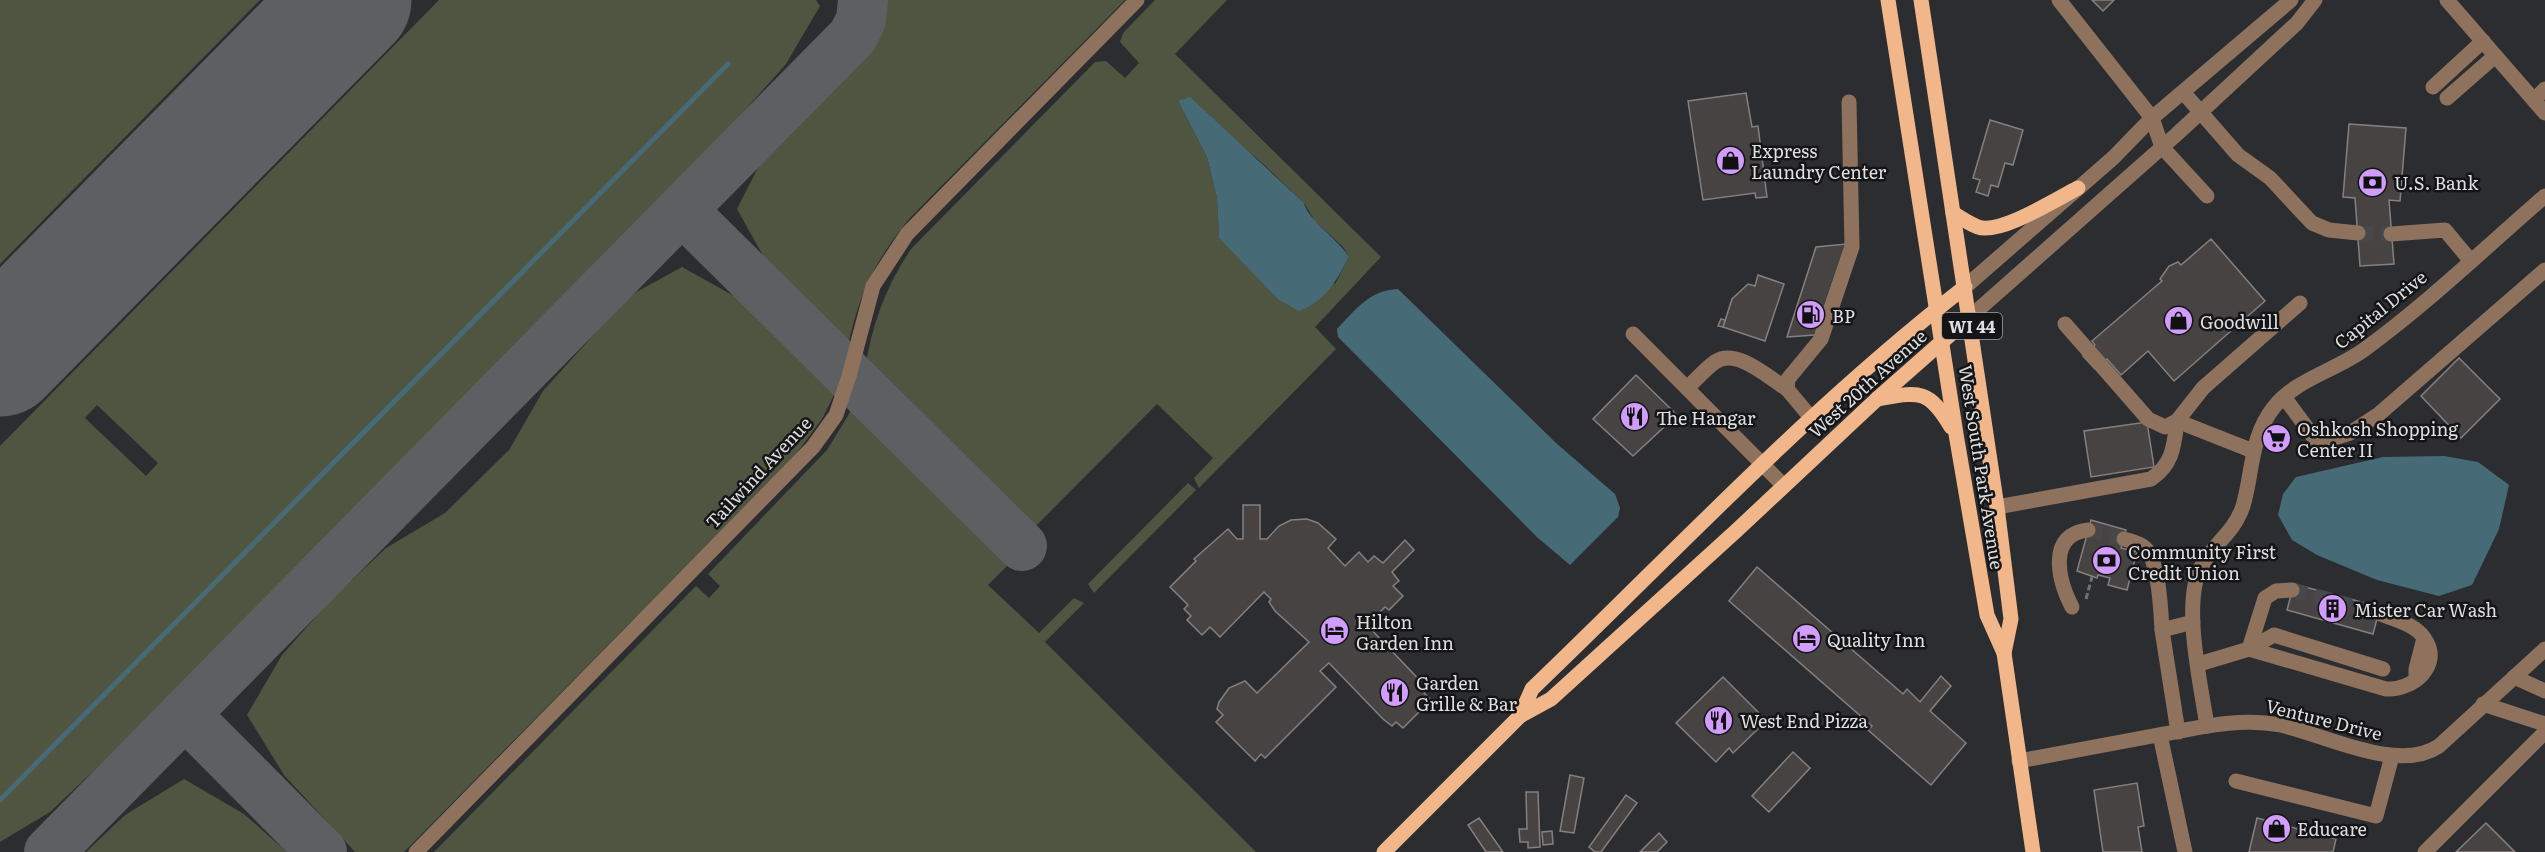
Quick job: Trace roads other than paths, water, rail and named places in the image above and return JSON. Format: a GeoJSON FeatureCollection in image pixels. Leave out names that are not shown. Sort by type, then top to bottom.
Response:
{"type":"FeatureCollection","features":[{"type":"Feature","properties":{"kind":"main road","name":"West South Park Avenue"},"geometry":{"type":"LineString","coordinates":[[1888,0],[1956,434],[1987,615],[2004,653],[2033,852]]}},
{"type":"Feature","properties":{"kind":"main road","name":"West South Park Avenue"},"geometry":{"type":"LineString","coordinates":[[1921,0],[1997,507],[2011,619],[2004,653]]}},
{"type":"Feature","properties":{"kind":"main road"},"geometry":{"type":"LineString","coordinates":[[1953,213],[1978,227],[1990,229],[2009,224],[2078,188]]}},
{"type":"Feature","properties":{"kind":"main road","name":"West 20th Avenue"},"geometry":{"type":"LineString","coordinates":[[1520,716],[1532,688],[1764,464],[1812,419],[1965,287]]}},
{"type":"Feature","properties":{"kind":"main road","name":"West 20th Avenue"},"geometry":{"type":"LineString","coordinates":[[1384,852],[1520,716],[1551,699],[1877,399],[1970,317]]}},
{"type":"Feature","properties":{"kind":"main road"},"geometry":{"type":"LineString","coordinates":[[1877,399],[1907,394],[1929,398],[1938,404],[1956,434]]}},
{"type":"Feature","properties":{"kind":"street","name":"Tailwind Avenue"},"geometry":{"type":"LineString","coordinates":[[416,852],[813,447],[836,415],[873,286],[907,234],[1137,0]]}},
{"type":"Feature","properties":{"kind":"street"},"geometry":{"type":"LineString","coordinates":[[2059,0],[2152,118],[2162,147],[2207,196]]}},
{"type":"Feature","properties":{"kind":"street","name":"West 20th Avenue"},"geometry":{"type":"LineString","coordinates":[[1970,317],[2162,147],[2297,23],[2315,0]]}},
{"type":"Feature","properties":{"kind":"street"},"geometry":{"type":"LineString","coordinates":[[2446,0],[2495,56],[2539,95],[2545,113]]}},
{"type":"Feature","properties":{"kind":"street","name":"West 20th Avenue"},"geometry":{"type":"LineString","coordinates":[[1965,287],[2284,2]]}},
{"type":"Feature","properties":{"kind":"street"},"geometry":{"type":"LineString","coordinates":[[2433,87],[2483,41]]}},
{"type":"Feature","properties":{"kind":"street"},"geometry":{"type":"LineString","coordinates":[[2447,98],[2495,56]]}},
{"type":"Feature","properties":{"kind":"street"},"geometry":{"type":"LineString","coordinates":[[2183,92],[2238,154],[2270,178],[2312,224],[2330,231],[2358,233]]}},
{"type":"Feature","properties":{"kind":"street"},"geometry":{"type":"LineString","coordinates":[[1787,389],[1788,379],[1821,339],[1852,247],[1850,102]]}},
{"type":"Feature","properties":{"kind":"street","name":"Capital Drive"},"geometry":{"type":"LineString","coordinates":[[2207,726],[2193,622],[2193,595],[2202,565],[2231,532],[2237,521],[2243,504],[2253,452],[2267,416],[2284,397],[2356,356],[2545,196]]}},
{"type":"Feature","properties":{"kind":"street"},"geometry":{"type":"LineString","coordinates":[[2391,234],[2445,230],[2470,260]]}},
{"type":"Feature","properties":{"kind":"street"},"geometry":{"type":"LineString","coordinates":[[2284,397],[2318,443],[2350,433],[2379,414],[2545,270]]}},
{"type":"Feature","properties":{"kind":"street"},"geometry":{"type":"LineString","coordinates":[[2065,324],[2148,418],[2165,427],[2177,421],[2203,388],[2300,303]]}},
{"type":"Feature","properties":{"kind":"street"},"geometry":{"type":"LineString","coordinates":[[1633,334],[1784,486]]}},
{"type":"Feature","properties":{"kind":"street"},"geometry":{"type":"LineString","coordinates":[[1687,388],[1717,360],[1729,357],[1742,361],[1787,389],[1812,419]]}},
{"type":"Feature","properties":{"kind":"street"},"geometry":{"type":"LineString","coordinates":[[2177,421],[2253,452]]}},
{"type":"Feature","properties":{"kind":"street"},"geometry":{"type":"LineString","coordinates":[[1997,507],[2151,479],[2161,472],[2174,454],[2177,421]]}},
{"type":"Feature","properties":{"kind":"street"},"geometry":{"type":"LineString","coordinates":[[2077,608],[2064,592],[2058,557],[2064,541],[2069,536],[2088,530]]}},
{"type":"Feature","properties":{"kind":"street"},"geometry":{"type":"LineString","coordinates":[[2124,539],[2143,546],[2150,554],[2160,595],[2162,630],[2178,732]]}},
{"type":"Feature","properties":{"kind":"street"},"geometry":{"type":"LineString","coordinates":[[2249,649],[2265,598],[2276,591],[2292,590]]}},
{"type":"Feature","properties":{"kind":"street"},"geometry":{"type":"LineString","coordinates":[[2249,649],[2366,684],[2397,690],[2409,686],[2425,672],[2431,654],[2424,638],[2415,630],[2378,613]]}},
{"type":"Feature","properties":{"kind":"street"},"geometry":{"type":"LineString","coordinates":[[2162,630],[2193,622]]}},
{"type":"Feature","properties":{"kind":"street"},"geometry":{"type":"LineString","coordinates":[[2199,664],[2249,649],[2274,635],[2377,668],[2366,684]]}},
{"type":"Feature","properties":{"kind":"street","name":"Venture Drive"},"geometry":{"type":"LineString","coordinates":[[2019,761],[2207,726],[2254,722],[2280,725],[2392,756],[2414,755],[2432,751],[2545,649]]}},
{"type":"Feature","properties":{"kind":"street"},"geometry":{"type":"LineString","coordinates":[[2514,677],[2545,691]]}},
{"type":"Feature","properties":{"kind":"street"},"geometry":{"type":"LineString","coordinates":[[2488,699],[2545,724]]}},
{"type":"Feature","properties":{"kind":"street"},"geometry":{"type":"LineString","coordinates":[[2425,852],[2545,732]]}},
{"type":"Feature","properties":{"kind":"street"},"geometry":{"type":"LineString","coordinates":[[2160,735],[2185,852]]}},
{"type":"Feature","properties":{"kind":"street"},"geometry":{"type":"LineString","coordinates":[[2236,781],[2376,816],[2392,756]]}},
{"type":"Feature","properties":{"kind":"water"},"geometry":{"type":"Polygon","coordinates":[[[1190,97],[1304,203],[1311,216],[1349,257],[1329,289],[1308,307],[1299,311],[1279,300],[1219,238],[1217,198],[1207,157],[1178,101],[1190,97]]]}},
{"type":"Feature","properties":{"kind":"water"},"geometry":{"type":"Polygon","coordinates":[[[1398,289],[1556,443],[1615,494],[1620,508],[1618,517],[1570,565],[1538,538],[1338,337],[1337,329],[1364,302],[1379,293],[1398,289]]]}},
{"type":"Feature","properties":{"kind":"water"},"geometry":{"type":"Polygon","coordinates":[[[2444,456],[2478,462],[2509,485],[2499,529],[2472,585],[2439,596],[2377,580],[2317,555],[2292,540],[2278,515],[2283,494],[2296,477],[2383,457],[2444,456]]]}},
{"type":"Feature","properties":{"kind":"waterway"},"geometry":{"type":"LineString","coordinates":[[0,800],[728,64]]}},
{"type":"Feature","properties":{"kind":"tunnel"},"geometry":{"type":"LineString","coordinates":[[2358,233],[2391,234]]}},
{"type":"Feature","properties":{"kind":"tunnel"},"geometry":{"type":"LineString","coordinates":[[2088,530],[2124,539]]}},
{"type":"Feature","properties":{"kind":"tunnel"},"geometry":{"type":"LineString","coordinates":[[2292,590],[2378,613]]}},
{"type":"Feature","properties":{"kind":"place","name":"Express Laundry Center"},"geometry":{"type":"Point","coordinates":[1730,160]}},
{"type":"Feature","properties":{"kind":"place","name":"U.S. Bank"},"geometry":{"type":"Point","coordinates":[2373,182]}},
{"type":"Feature","properties":{"kind":"place","name":"BP"},"geometry":{"type":"Point","coordinates":[1811,315]}},
{"type":"Feature","properties":{"kind":"place","name":"Goodwill"},"geometry":{"type":"Point","coordinates":[2179,321]}},
{"type":"Feature","properties":{"kind":"place","name":"The Hangar"},"geometry":{"type":"Point","coordinates":[1635,417]}},
{"type":"Feature","properties":{"kind":"place","name":"Oshkosh Shopping Center II"},"geometry":{"type":"Point","coordinates":[2276,438]}},
{"type":"Feature","properties":{"kind":"place","name":"Community First Credit Union"},"geometry":{"type":"Point","coordinates":[2107,561]}},
{"type":"Feature","properties":{"kind":"place","name":"Mister Car Wash"},"geometry":{"type":"Point","coordinates":[2333,609]}},
{"type":"Feature","properties":{"kind":"place","name":"Hilton Garden Inn"},"geometry":{"type":"Point","coordinates":[1335,631]}},
{"type":"Feature","properties":{"kind":"place","name":"Quality Inn"},"geometry":{"type":"Point","coordinates":[1806,639]}},
{"type":"Feature","properties":{"kind":"place","name":"Garden Grille & Bar"},"geometry":{"type":"Point","coordinates":[1395,692]}},
{"type":"Feature","properties":{"kind":"place","name":"West End Pizza"},"geometry":{"type":"Point","coordinates":[1719,720]}},
{"type":"Feature","properties":{"kind":"place","name":"Educare"},"geometry":{"type":"Point","coordinates":[2276,828]}}]}
